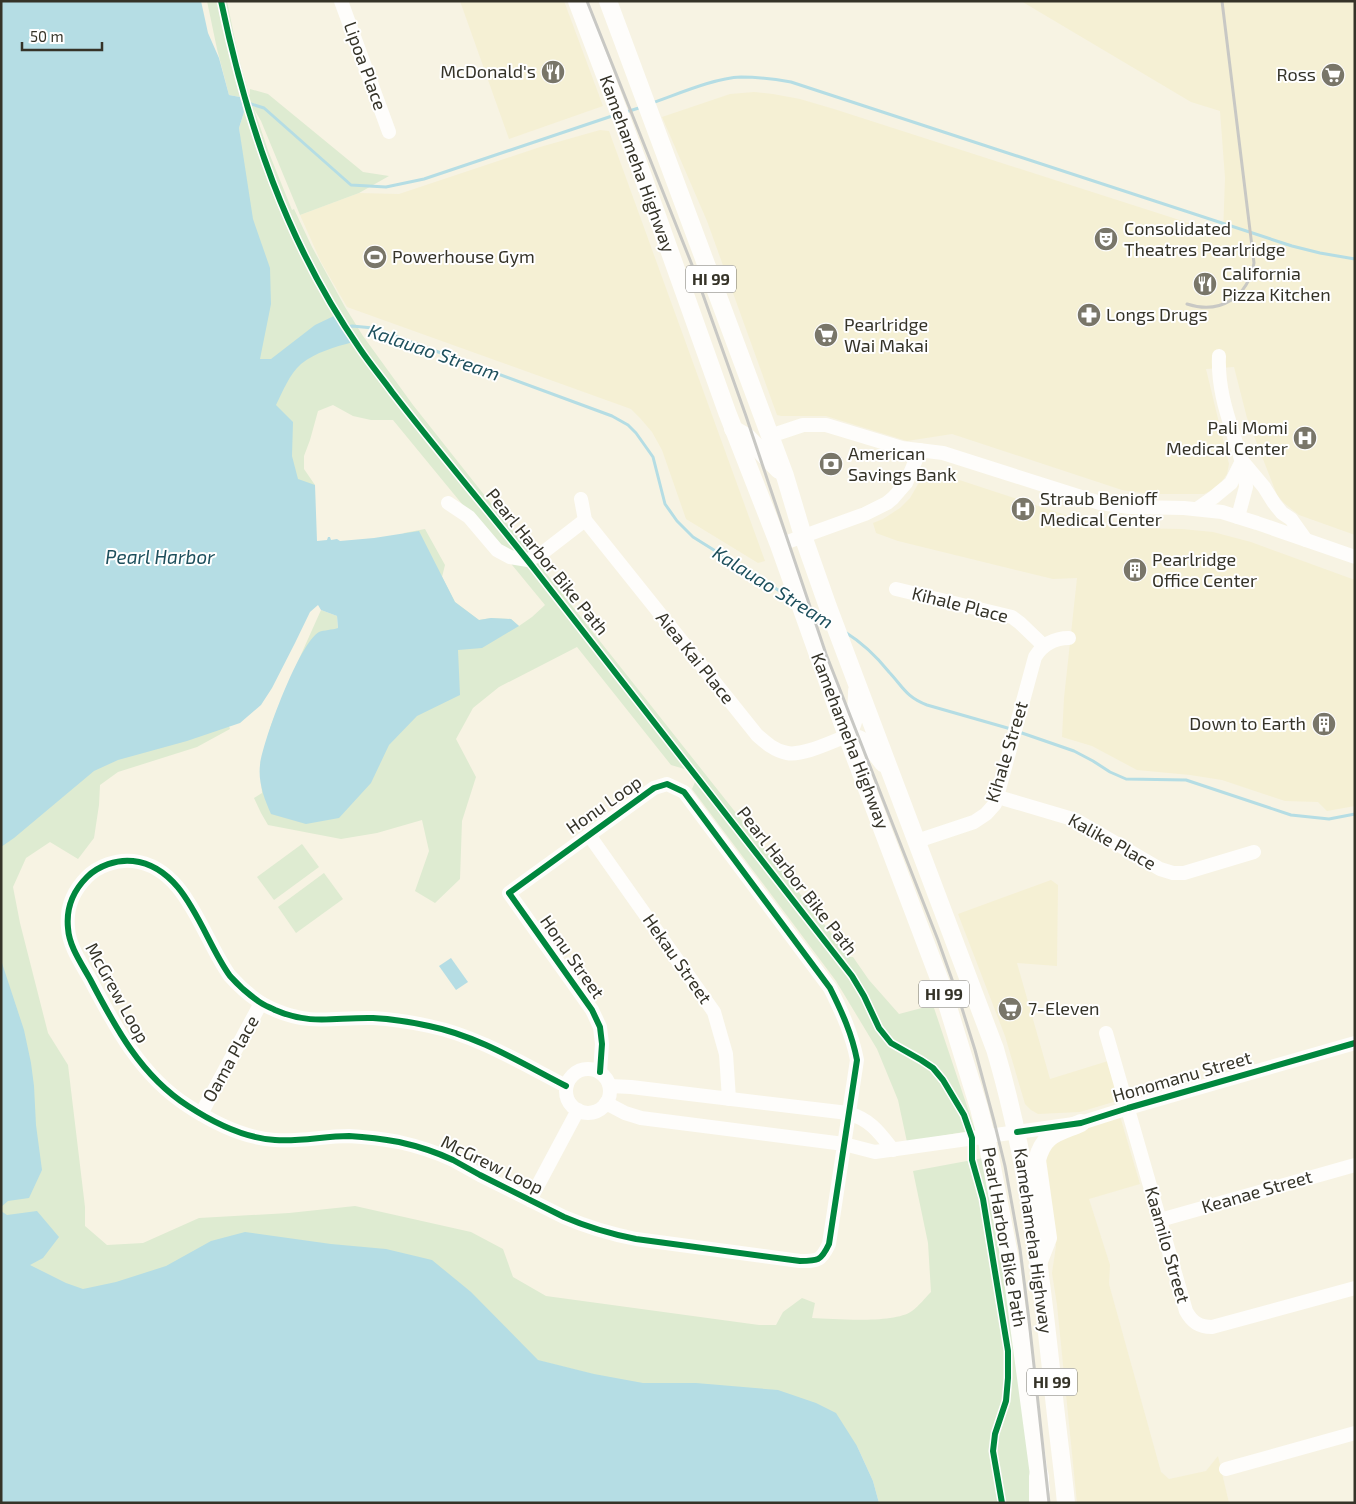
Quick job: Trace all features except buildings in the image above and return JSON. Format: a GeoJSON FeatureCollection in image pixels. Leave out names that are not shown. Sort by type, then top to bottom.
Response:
{"type":"FeatureCollection","features":[{"type":"Feature","properties":{"kind":"highway"},"geometry":{"type":"LineString","coordinates":[[1039,1476],[1041,1503]]}},
{"type":"Feature","properties":{"kind":"main road","name":"Kamehameha Highway"},"geometry":{"type":"LineString","coordinates":[[577,1],[615,100],[733,429],[779,545],[847,736],[940,981],[986,1136],[1011,1265],[1039,1476]]}},
{"type":"Feature","properties":{"kind":"main road","name":"Kamehameha Highway"},"geometry":{"type":"LineString","coordinates":[[608,1],[785,476],[803,536],[828,607],[918,840],[995,1049],[1017,1132],[1039,1262],[1066,1503]]}},
{"type":"Feature","properties":{"kind":"main road"},"geometry":{"type":"LineString","coordinates":[[727,412],[753,430],[770,436]]}},
{"type":"Feature","properties":{"kind":"main road"},"geometry":{"type":"LineString","coordinates":[[733,429],[747,437],[785,476]]}},
{"type":"Feature","properties":{"kind":"main road"},"geometry":{"type":"LineString","coordinates":[[856,682],[855,719],[847,736],[858,738],[872,747],[893,775]]}},
{"type":"Feature","properties":{"kind":"main road"},"geometry":{"type":"LineString","coordinates":[[1039,1262],[1048,1238],[1036,1160],[1046,1139],[1081,1123]]}},
{"type":"Feature","properties":{"kind":"street","name":"Lipoa Place"},"geometry":{"type":"LineString","coordinates":[[341,1],[389,132]]}},
{"type":"Feature","properties":{"kind":"street"},"geometry":{"type":"LineString","coordinates":[[1219,356],[1218,369],[1222,397],[1245,475],[1246,487],[1238,517]]}},
{"type":"Feature","properties":{"kind":"street"},"geometry":{"type":"LineString","coordinates":[[770,436],[797,426],[817,424],[836,427],[902,448],[943,453],[1100,503],[1143,508],[1170,507],[1217,511],[1355,557]]}},
{"type":"Feature","properties":{"kind":"street"},"geometry":{"type":"LineString","coordinates":[[779,545],[865,514],[887,503],[906,483],[920,450]]}},
{"type":"Feature","properties":{"kind":"street"},"geometry":{"type":"LineString","coordinates":[[1198,509],[1230,482],[1242,461]]}},
{"type":"Feature","properties":{"kind":"street"},"geometry":{"type":"LineString","coordinates":[[1242,461],[1264,487],[1282,513],[1291,519],[1306,540]]}},
{"type":"Feature","properties":{"kind":"street"},"geometry":{"type":"LineString","coordinates":[[448,503],[469,517],[497,550],[510,557],[528,560],[541,554],[585,520],[582,500]]}},
{"type":"Feature","properties":{"kind":"street","name":"Aiea Kai Place"},"geometry":{"type":"LineString","coordinates":[[585,520],[751,728],[766,743],[788,754],[801,753],[847,736]]}},
{"type":"Feature","properties":{"kind":"street","name":"Kihale Place"},"geometry":{"type":"LineString","coordinates":[[896,589],[1012,617],[1044,646]]}},
{"type":"Feature","properties":{"kind":"street"},"geometry":{"type":"LineString","coordinates":[[1044,646],[1058,639],[1069,638]]}},
{"type":"Feature","properties":{"kind":"street","name":"Kihale Street"},"geometry":{"type":"LineString","coordinates":[[918,840],[974,822],[991,809],[998,797],[1033,663],[1038,652],[1044,646]]}},
{"type":"Feature","properties":{"kind":"street","name":"Honu Loop"},"geometry":{"type":"LineString","coordinates":[[508,893],[654,788],[667,784],[684,792],[830,988],[843,1013],[853,1040],[857,1060],[844,1144]]}},
{"type":"Feature","properties":{"kind":"street","name":"Kalike Place"},"geometry":{"type":"LineString","coordinates":[[998,797],[1076,820],[1166,872],[1184,872],[1254,852]]}},
{"type":"Feature","properties":{"kind":"street","name":"Hekau Street"},"geometry":{"type":"LineString","coordinates":[[589,835],[714,1012],[726,1054],[729,1099]]}},
{"type":"Feature","properties":{"kind":"street","name":"McGrew Loop"},"geometry":{"type":"LineString","coordinates":[[566,1086],[456,1032],[411,1022],[373,1018],[320,1021],[290,1016],[261,1003],[231,977],[183,894],[167,875],[150,865],[131,861],[111,863],[91,873],[72,896],[68,913],[68,931],[74,950],[117,1030],[131,1051],[148,1073],[172,1094],[219,1125],[246,1134],[271,1140],[348,1136],[374,1138],[415,1146],[450,1159],[583,1226],[636,1239],[800,1261],[814,1261],[823,1256],[829,1244],[844,1144]]}},
{"type":"Feature","properties":{"kind":"street","name":"Honu Street"},"geometry":{"type":"LineString","coordinates":[[508,893],[592,1010],[600,1028],[602,1044],[600,1072]]}},
{"type":"Feature","properties":{"kind":"street","name":"Oama Place"},"geometry":{"type":"LineString","coordinates":[[200,1114],[261,1003]]}},
{"type":"Feature","properties":{"kind":"street","name":"Kaamilo Street"},"geometry":{"type":"LineString","coordinates":[[1106,1034],[1186,1311],[1190,1318],[1196,1324],[1212,1327],[1355,1288]]}},
{"type":"Feature","properties":{"kind":"street","name":"Honomanu Street"},"geometry":{"type":"LineString","coordinates":[[986,1136],[1081,1123],[1355,1043]]}},
{"type":"Feature","properties":{"kind":"street"},"geometry":{"type":"LineString","coordinates":[[583,1068],[592,1068],[600,1072],[610,1086],[610,1095],[606,1103],[600,1109],[592,1112],[578,1110],[569,1103],[566,1095],[566,1086],[569,1078],[583,1068]]}},
{"type":"Feature","properties":{"kind":"street"},"geometry":{"type":"LineString","coordinates":[[610,1086],[848,1113],[861,1117],[879,1131],[893,1150]]}},
{"type":"Feature","properties":{"kind":"street"},"geometry":{"type":"LineString","coordinates":[[606,1103],[625,1113],[641,1118],[844,1144],[875,1152],[986,1136]]}},
{"type":"Feature","properties":{"kind":"street"},"geometry":{"type":"LineString","coordinates":[[530,1200],[578,1110]]}},
{"type":"Feature","properties":{"kind":"street","name":"Keanae Street"},"geometry":{"type":"LineString","coordinates":[[1160,1220],[1355,1165]]}},
{"type":"Feature","properties":{"kind":"street"},"geometry":{"type":"LineString","coordinates":[[1226,1469],[1355,1433]]}},
{"type":"Feature","properties":{"kind":"shaded area"},"geometry":{"type":"Polygon","coordinates":[[[460,1],[564,1],[603,106],[509,139],[460,1]]]}},
{"type":"Feature","properties":{"kind":"shaded area"},"geometry":{"type":"Polygon","coordinates":[[[1021,1],[1355,1],[1355,535],[1299,515],[1277,495],[1247,418],[1234,367],[1206,369],[1229,464],[1227,474],[1220,484],[1204,494],[1149,494],[1122,490],[952,434],[907,441],[826,416],[777,415],[707,221],[662,117],[730,94],[754,92],[800,99],[1223,234],[1225,178],[1220,111],[1191,102],[1021,1]]]}},
{"type":"Feature","properties":{"kind":"shaded area"},"geometry":{"type":"Polygon","coordinates":[[[600,130],[609,131],[765,561],[758,563],[686,519],[662,450],[652,432],[631,409],[347,307],[321,262],[300,215],[359,193],[399,194],[540,147],[600,130]]]}},
{"type":"Feature","properties":{"kind":"shaded area"},"geometry":{"type":"Polygon","coordinates":[[[927,472],[935,472],[1084,521],[1125,528],[1182,529],[1213,532],[1251,542],[1355,580],[1355,806],[1327,811],[1318,802],[1285,801],[1222,780],[1137,770],[1092,746],[1062,737],[1064,698],[1077,578],[1053,579],[898,541],[876,533],[873,523],[900,508],[910,498],[927,472]]]}},
{"type":"Feature","properties":{"kind":"shaded area"},"geometry":{"type":"Polygon","coordinates":[[[1051,880],[1058,885],[1057,966],[1017,963],[1050,1079],[1108,1061],[1120,1100],[1080,1112],[1038,1114],[1025,1104],[1005,1036],[958,914],[1051,880]]]}},
{"type":"Feature","properties":{"kind":"shaded area"},"geometry":{"type":"Polygon","coordinates":[[[1120,1116],[1140,1184],[1089,1199],[1110,1265],[1109,1284],[1161,1472],[1169,1479],[1206,1471],[1218,1456],[1229,1503],[1077,1503],[1057,1305],[1052,1273],[1056,1246],[1045,1153],[1054,1139],[1120,1116]]]}},
{"type":"Feature","properties":{"kind":"green space"},"geometry":{"type":"Polygon","coordinates":[[[207,1],[227,1],[238,55],[249,95],[250,89],[268,94],[363,172],[389,176],[359,193],[300,215],[261,121],[254,109],[292,210],[294,209],[312,247],[363,336],[413,405],[850,957],[853,957],[869,980],[899,1014],[933,1005],[975,1130],[907,1142],[898,1100],[877,1049],[836,981],[692,789],[695,782],[688,770],[671,765],[577,647],[499,687],[473,708],[456,739],[476,777],[462,821],[460,879],[435,903],[415,891],[429,851],[422,820],[377,833],[341,839],[268,825],[254,798],[262,793],[260,765],[271,725],[321,610],[337,616],[338,629],[294,697],[404,533],[425,529],[445,565],[442,577],[455,602],[479,620],[491,618],[511,619],[519,626],[545,605],[393,420],[371,420],[353,416],[333,405],[318,411],[304,456],[304,469],[315,485],[309,496],[291,488],[265,413],[271,359],[260,360],[239,128],[244,112],[240,97],[229,95],[207,1]]]}},
{"type":"Feature","properties":{"kind":"green space"},"geometry":{"type":"Polygon","coordinates":[[[225,714],[230,729],[197,747],[118,772],[100,785],[94,838],[78,859],[50,842],[26,858],[13,887],[20,923],[48,1033],[68,1065],[85,1207],[85,1226],[107,1245],[143,1243],[199,1218],[289,1213],[355,1206],[471,1232],[503,1249],[513,1277],[546,1296],[759,1325],[776,1325],[783,1312],[802,1298],[815,1303],[812,1318],[879,1319],[892,1318],[912,1311],[931,1292],[928,1243],[913,1171],[983,1158],[1021,1372],[1029,1447],[1032,1503],[879,1503],[873,1481],[857,1446],[766,1406],[28,1286],[1,1223],[1,844],[92,764],[225,714]]]}},
{"type":"Feature","properties":{"kind":"green space"},"geometry":{"type":"Polygon","coordinates":[[[302,844],[319,867],[274,900],[257,877],[302,844]]]}},
{"type":"Feature","properties":{"kind":"green space"},"geometry":{"type":"Polygon","coordinates":[[[324,873],[343,899],[296,933],[278,907],[324,873]]]}},
{"type":"Feature","properties":{"kind":"water","name":"Pearl Harbor"},"geometry":{"type":"Polygon","coordinates":[[[1,1],[201,1],[208,33],[219,58],[229,95],[240,97],[244,112],[239,128],[253,219],[270,268],[271,304],[260,359],[271,359],[315,325],[336,315],[353,342],[319,353],[301,364],[290,378],[276,405],[293,422],[292,456],[298,479],[315,485],[317,541],[327,540],[328,537],[331,540],[337,539],[340,541],[419,531],[455,602],[479,620],[491,618],[511,619],[519,626],[482,648],[458,650],[460,695],[417,716],[389,745],[371,783],[339,818],[306,824],[271,814],[260,778],[260,765],[268,736],[292,673],[311,640],[319,632],[338,628],[337,616],[321,610],[318,605],[310,612],[272,688],[261,705],[240,723],[187,741],[118,760],[94,771],[1,847],[1,1]]]}},
{"type":"Feature","properties":{"kind":"water"},"geometry":{"type":"Polygon","coordinates":[[[451,958],[468,982],[456,990],[439,966],[451,958]]]}},
{"type":"Feature","properties":{"kind":"water"},"geometry":{"type":"Polygon","coordinates":[[[1,960],[24,1030],[31,1063],[42,1170],[29,1198],[8,1201],[1,1207],[1,960]]]}},
{"type":"Feature","properties":{"kind":"water"},"geometry":{"type":"Polygon","coordinates":[[[1,1211],[7,1215],[37,1211],[59,1237],[43,1258],[30,1265],[66,1283],[83,1289],[116,1282],[166,1266],[211,1241],[245,1232],[331,1244],[386,1249],[432,1260],[471,1292],[538,1360],[594,1374],[643,1383],[696,1383],[778,1390],[816,1403],[836,1413],[857,1446],[873,1481],[879,1503],[1,1503],[1,1211]]]}},
{"type":"Feature","properties":{"kind":"waterway"},"geometry":{"type":"LineString","coordinates":[[652,103],[696,87],[730,78],[754,77],[791,82],[1292,246],[1355,259]]}},
{"type":"Feature","properties":{"kind":"waterway"},"geometry":{"type":"LineString","coordinates":[[241,103],[245,102],[264,108],[351,185],[386,187],[424,179],[615,115]]}},
{"type":"Feature","properties":{"kind":"waterway"},"geometry":{"type":"LineString","coordinates":[[626,112],[642,107]]}},
{"type":"Feature","properties":{"kind":"waterway","name":"Kalauao Stream"},"geometry":{"type":"LineString","coordinates":[[341,328],[352,326],[373,328],[612,416],[628,425],[653,457],[665,504],[677,521],[693,537],[791,598]]}},
{"type":"Feature","properties":{"kind":"waterway","name":"Kalauao Stream"},"geometry":{"type":"LineString","coordinates":[[809,609],[825,619]]}},
{"type":"Feature","properties":{"kind":"waterway","name":"Kalauao Stream"},"geometry":{"type":"LineString","coordinates":[[845,632],[874,655],[914,699],[927,705],[1011,729]]}},
{"type":"Feature","properties":{"kind":"waterway","name":"Kalauao Stream"},"geometry":{"type":"LineString","coordinates":[[1019,732],[1074,751],[1126,779],[1186,780],[1291,815],[1329,819],[1355,814]]}},
{"type":"Feature","properties":{"kind":"railway"},"geometry":{"type":"LineString","coordinates":[[587,1],[696,275],[746,416],[826,654],[938,940],[975,1050],[1005,1166],[1020,1249],[1049,1503]]}},
{"type":"Feature","properties":{"kind":"railway"},"geometry":{"type":"LineString","coordinates":[[1187,304],[1211,307],[1231,300],[1246,285],[1254,263],[1222,1]]}},
{"type":"Feature","properties":{"kind":"cycle path","name":"Pearl Harbor Bike Path"},"geometry":{"type":"LineString","coordinates":[[221,1],[243,93],[273,182],[311,268],[334,309],[360,349],[852,976],[879,1028],[891,1043],[933,1068],[943,1080],[964,1115],[972,1138],[972,1160],[983,1199],[1008,1351],[1006,1401],[995,1434],[993,1451],[1002,1503]]}},
{"type":"Feature","properties":{"kind":"cycle path"},"geometry":{"type":"LineString","coordinates":[[566,1086],[482,1043],[447,1031],[415,1023],[380,1018],[324,1020],[301,1018],[264,1005],[230,976],[180,890],[167,876],[152,866],[127,861],[114,862],[102,867],[91,873],[82,882],[71,900],[68,921],[69,935],[73,948],[109,1015],[131,1049],[156,1080],[171,1094],[229,1129],[263,1139],[275,1140],[349,1136],[399,1142],[447,1157],[564,1217],[608,1232],[636,1239],[800,1261],[815,1260],[824,1254],[829,1244],[857,1060],[852,1041],[830,988],[684,792],[667,784],[654,788],[509,893],[592,1010],[600,1027],[602,1044],[600,1072]]}},
{"type":"Feature","properties":{"kind":"cycle path"},"geometry":{"type":"LineString","coordinates":[[1017,1132],[1081,1123],[1355,1043]]}},
{"type":"Feature","properties":{"kind":"place","name":"McDonald's"},"geometry":{"type":"Point","coordinates":[553,72]}},
{"type":"Feature","properties":{"kind":"place","name":"Ross"},"geometry":{"type":"Point","coordinates":[1333,75]}},
{"type":"Feature","properties":{"kind":"place","name":"Consolidated Theatres Pearlridge"},"geometry":{"type":"Point","coordinates":[1106,239]}},
{"type":"Feature","properties":{"kind":"place","name":"Powerhouse Gym"},"geometry":{"type":"Point","coordinates":[375,257]}},
{"type":"Feature","properties":{"kind":"place","name":"California Pizza Kitchen"},"geometry":{"type":"Point","coordinates":[1205,284]}},
{"type":"Feature","properties":{"kind":"place","name":"Longs Drugs"},"geometry":{"type":"Point","coordinates":[1089,315]}},
{"type":"Feature","properties":{"kind":"place","name":"Pearlridge Wai Makai"},"geometry":{"type":"Point","coordinates":[826,335]}},
{"type":"Feature","properties":{"kind":"place","name":"Pali Momi Medical Center"},"geometry":{"type":"Point","coordinates":[1305,438]}},
{"type":"Feature","properties":{"kind":"place","name":"American Savings Bank"},"geometry":{"type":"Point","coordinates":[831,464]}},
{"type":"Feature","properties":{"kind":"place","name":"Straub Benioff Medical Center"},"geometry":{"type":"Point","coordinates":[1023,509]}},
{"type":"Feature","properties":{"kind":"place","name":"Pearlridge Office Center"},"geometry":{"type":"Point","coordinates":[1135,570]}},
{"type":"Feature","properties":{"kind":"place","name":"Down to Earth"},"geometry":{"type":"Point","coordinates":[1324,724]}},
{"type":"Feature","properties":{"kind":"place","name":"7-Eleven"},"geometry":{"type":"Point","coordinates":[1010,1009]}}]}
